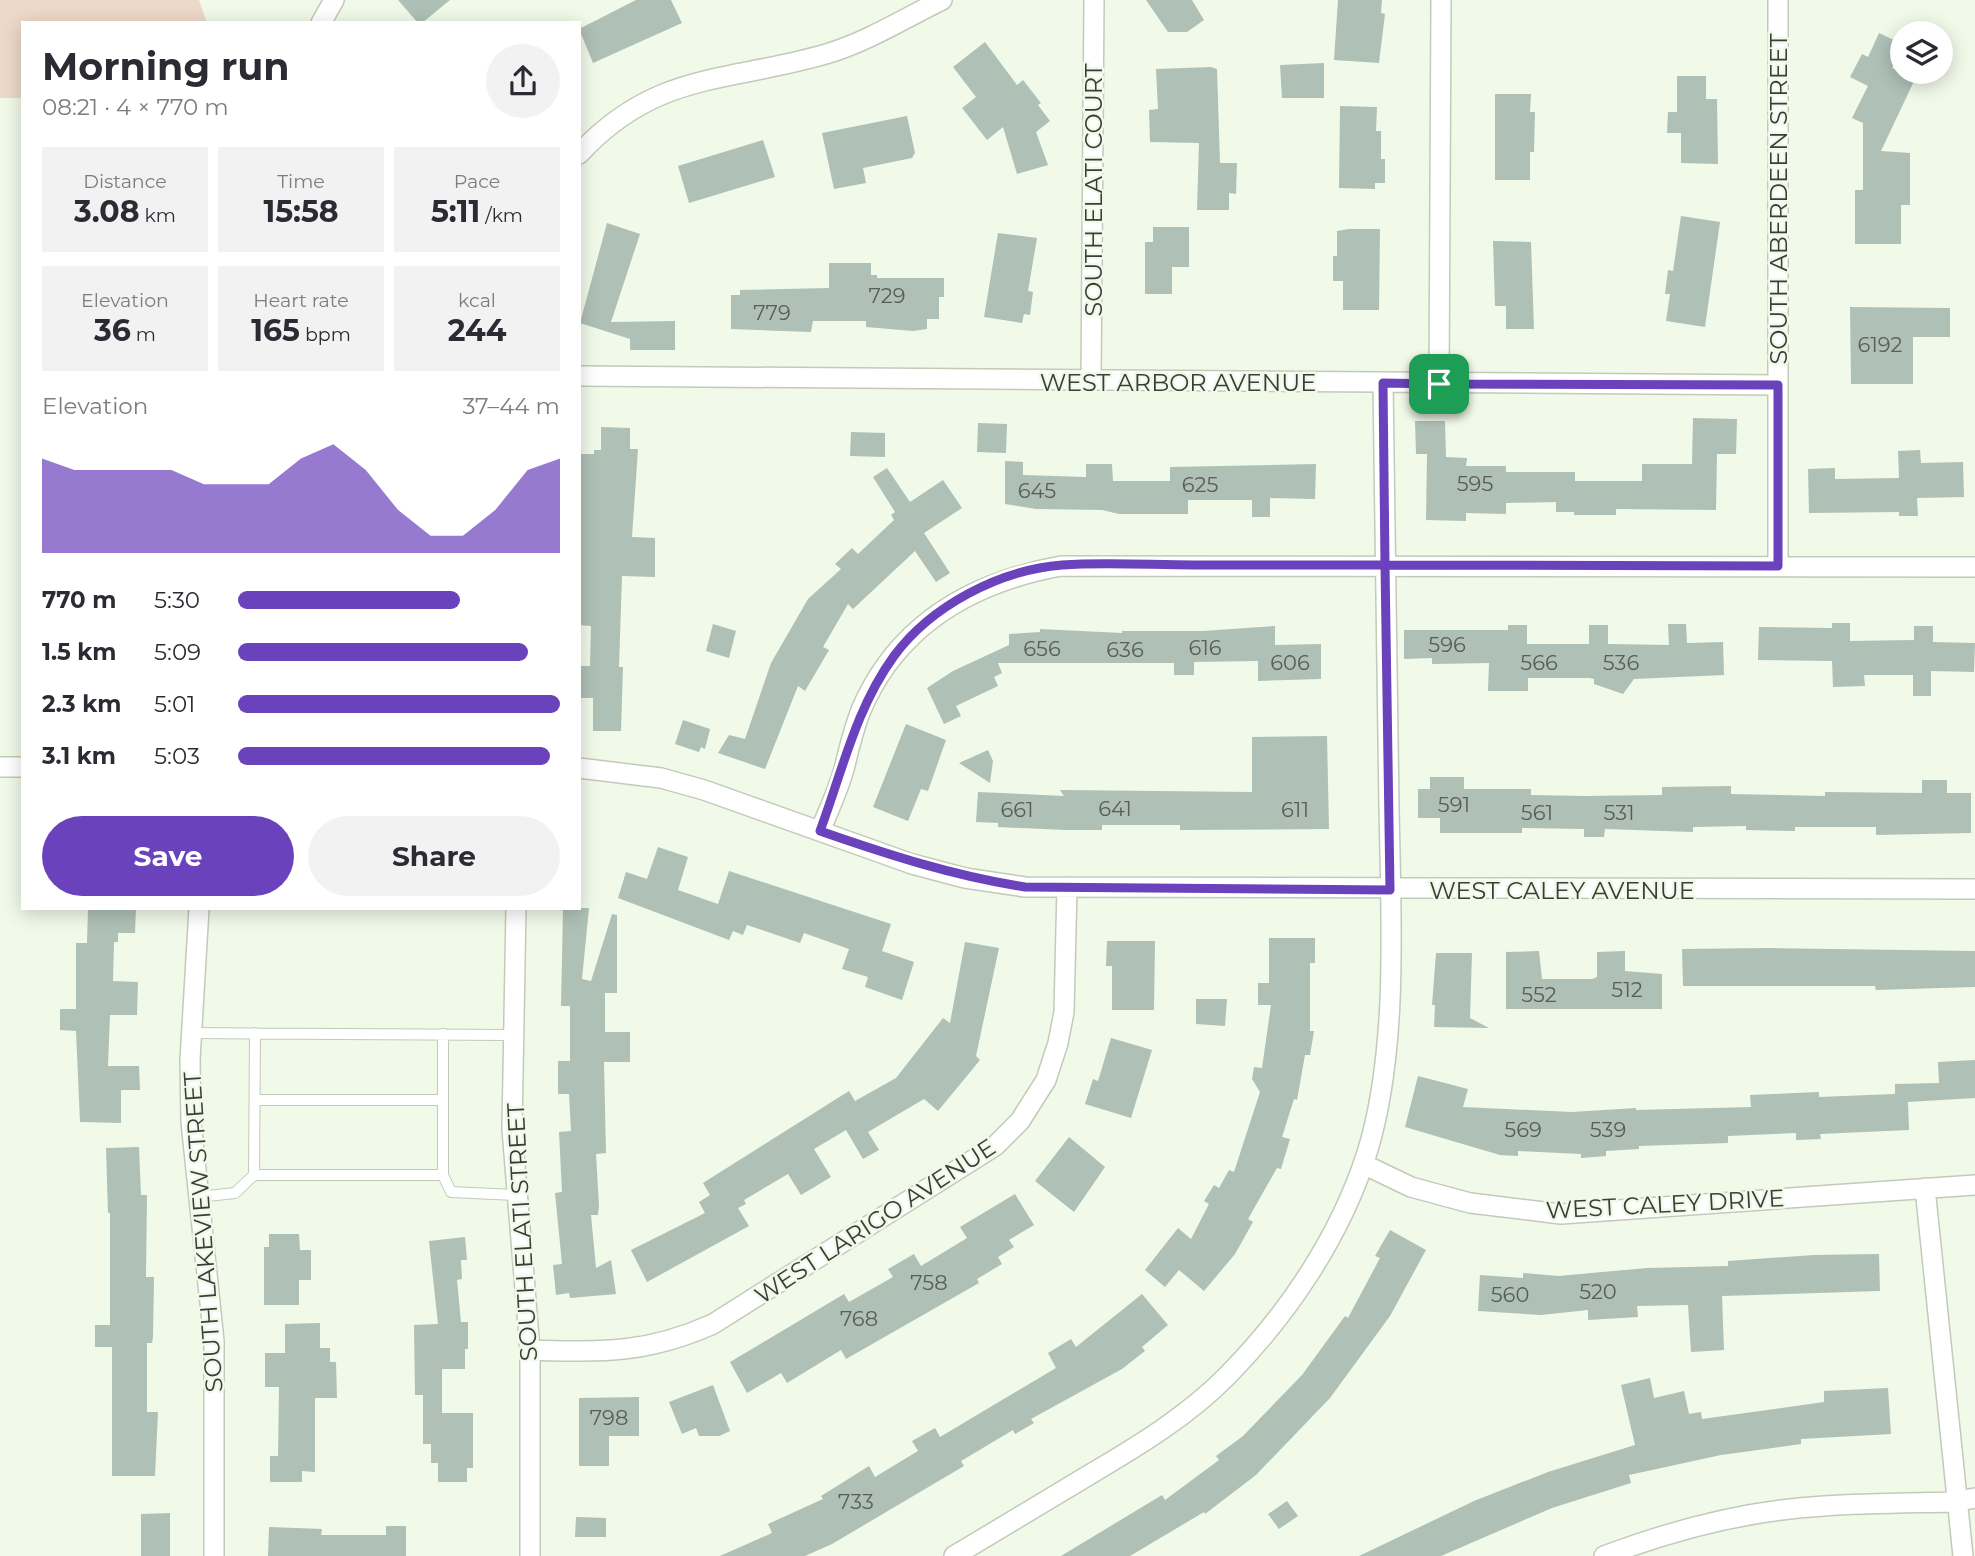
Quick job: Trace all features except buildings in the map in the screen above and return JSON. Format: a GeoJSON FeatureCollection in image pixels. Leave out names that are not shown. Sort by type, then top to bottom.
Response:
{"type":"FeatureCollection","features":[{"type":"Feature","properties":{"kind":"street"},"geometry":{"type":"LineString","coordinates":[[322,21],[334,0]]}},
{"type":"Feature","properties":{"kind":"street"},"geometry":{"type":"LineString","coordinates":[[581,152],[621,114],[671,89],[764,71],[828,54],[865,40],[942,0]]}},
{"type":"Feature","properties":{"kind":"street","name":"SOUTH ELATI COURT"},"geometry":{"type":"LineString","coordinates":[[1091,381],[1094,0]]}},
{"type":"Feature","properties":{"kind":"street"},"geometry":{"type":"LineString","coordinates":[[1439,384],[1441,0]]}},
{"type":"Feature","properties":{"kind":"street","name":"SOUTH ABERDEEN STREET"},"geometry":{"type":"LineString","coordinates":[[1778,0],[1778,566]]}},
{"type":"Feature","properties":{"kind":"street","name":"WEST ARBOR AVENUE"},"geometry":{"type":"LineString","coordinates":[[581,376],[1778,385]]}},
{"type":"Feature","properties":{"kind":"street"},"geometry":{"type":"LineString","coordinates":[[954,1556],[1152,1438],[1228,1375],[1280,1315],[1314,1266],[1338,1223],[1363,1164],[1377,1112],[1387,1041],[1390,890],[1383,383]]}},
{"type":"Feature","properties":{"kind":"street"},"geometry":{"type":"LineString","coordinates":[[820,831],[862,710],[874,687],[911,636],[954,602],[977,590],[1003,579],[1061,565],[1975,567]]}},
{"type":"Feature","properties":{"kind":"street"},"geometry":{"type":"LineString","coordinates":[[0,767],[21,767]]}},
{"type":"Feature","properties":{"kind":"street","name":"WEST CALEY AVENUE"},"geometry":{"type":"LineString","coordinates":[[581,768],[661,778],[704,790],[912,864],[965,878],[1025,887],[1390,890],[1975,889]]}},
{"type":"Feature","properties":{"kind":"street","name":"WEST LARIGO AVENUE"},"geometry":{"type":"LineString","coordinates":[[530,1350],[604,1352],[639,1349],[682,1338],[713,1324],[995,1146],[1034,1102],[1055,1053],[1064,1012],[1067,887]]}},
{"type":"Feature","properties":{"kind":"street","name":"SOUTH LAKEVIEW STREET"},"geometry":{"type":"LineString","coordinates":[[200,910],[192,1033],[191,1122],[214,1341],[214,1556]]}},
{"type":"Feature","properties":{"kind":"street","name":"SOUTH ELATI STREET"},"geometry":{"type":"LineString","coordinates":[[516,910],[512,1129],[530,1350],[530,1556]]}},
{"type":"Feature","properties":{"kind":"street","name":"WEST CALEY DRIVE"},"geometry":{"type":"LineString","coordinates":[[1363,1164],[1411,1186],[1470,1203],[1562,1214],[1975,1185]]}},
{"type":"Feature","properties":{"kind":"street"},"geometry":{"type":"LineString","coordinates":[[1925,1188],[1967,1499],[1963,1556]]}},
{"type":"Feature","properties":{"kind":"street"},"geometry":{"type":"LineString","coordinates":[[1604,1556],[1692,1528],[1763,1513],[1822,1506],[1967,1499]]}},
{"type":"Feature","properties":{"kind":"lane"},"geometry":{"type":"LineString","coordinates":[[192,1033],[515,1035]]}},
{"type":"Feature","properties":{"kind":"lane"},"geometry":{"type":"LineString","coordinates":[[254,1175],[255,1033]]}},
{"type":"Feature","properties":{"kind":"lane"},"geometry":{"type":"LineString","coordinates":[[443,1034],[443,1175],[451,1192],[519,1195]]}},
{"type":"Feature","properties":{"kind":"lane"},"geometry":{"type":"LineString","coordinates":[[255,1100],[443,1100]]}},
{"type":"Feature","properties":{"kind":"lane"},"geometry":{"type":"LineString","coordinates":[[198,1197],[235,1193],[254,1175],[443,1175]]}},
{"type":"Feature","properties":{"kind":"shaded area"},"geometry":{"type":"Polygon","coordinates":[[[0,0],[199,0],[206,21],[21,21],[21,98],[0,98],[0,0]]]}},
{"type":"Feature","properties":{"kind":"route"},"geometry":{"type":"LineString","coordinates":[[1439,384],[1383,383],[1385,565],[1061,565],[1003,579],[977,590],[954,602],[911,636],[874,687],[862,710],[820,831],[912,864],[965,878],[1025,887],[1390,890],[1385,565],[1778,566],[1778,385],[1439,384]]}}]}
